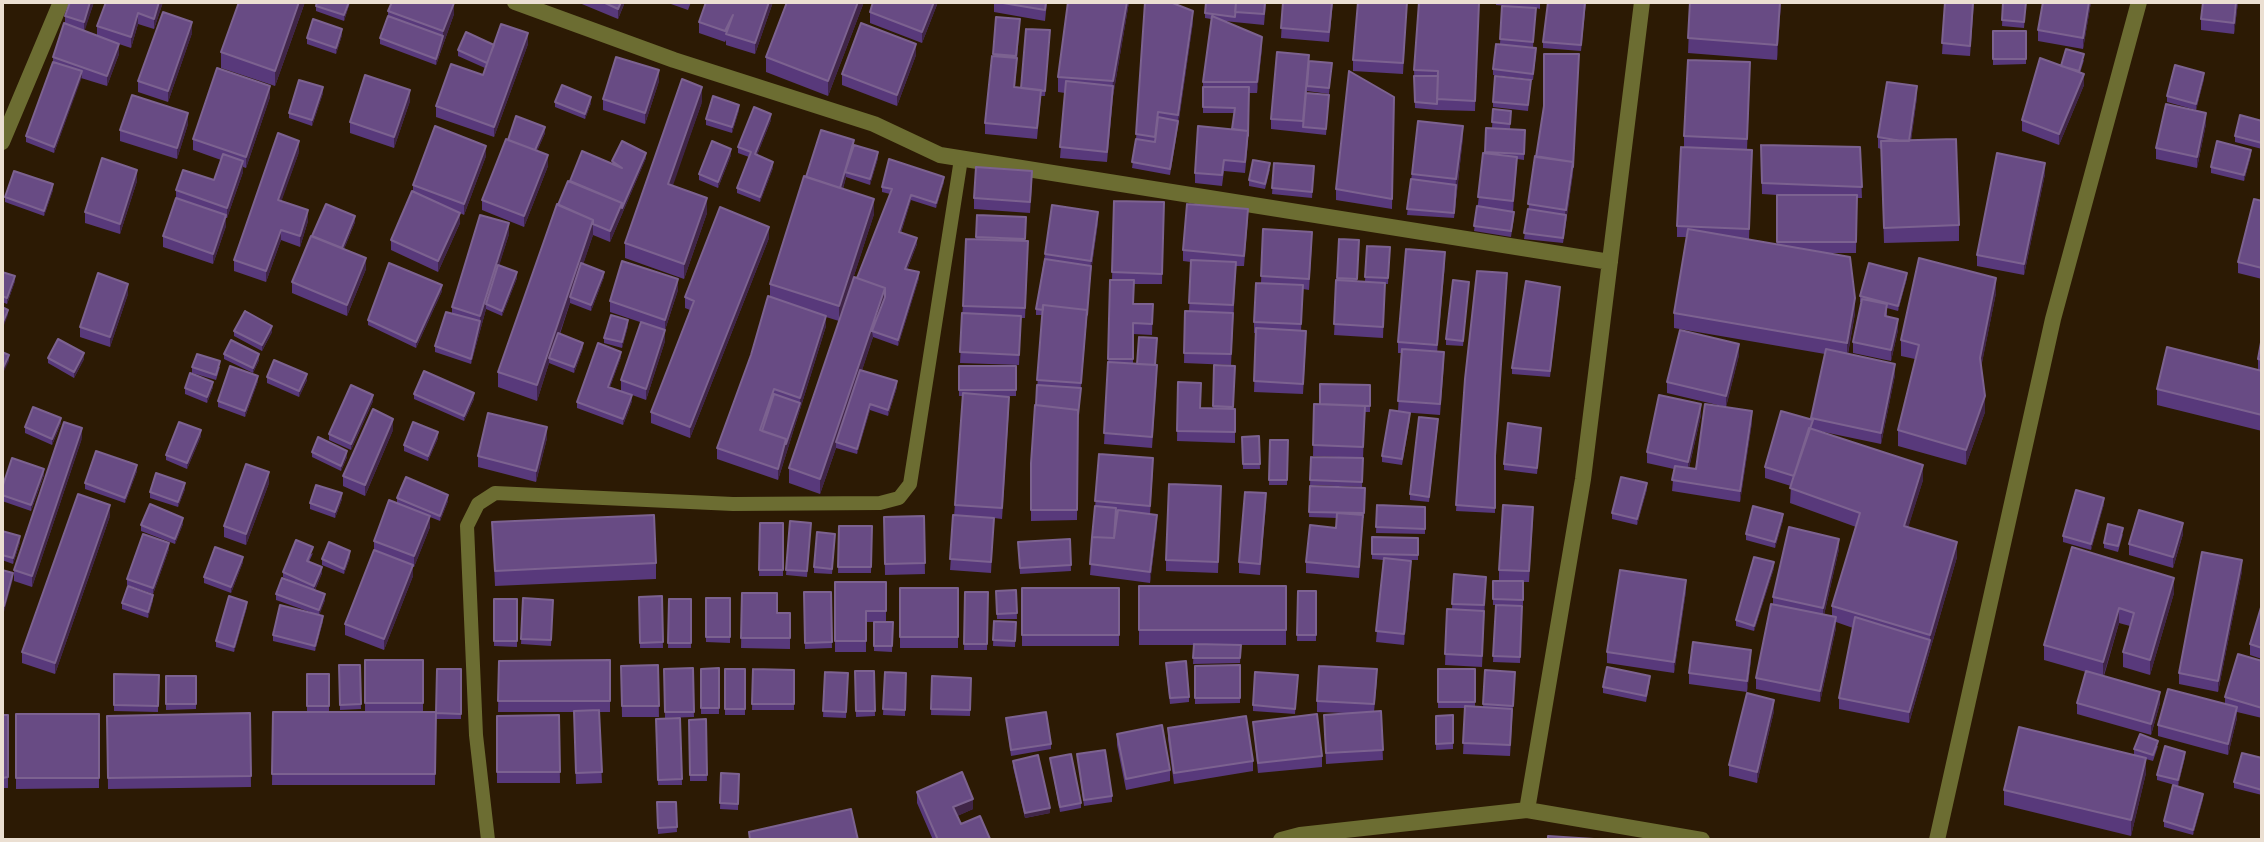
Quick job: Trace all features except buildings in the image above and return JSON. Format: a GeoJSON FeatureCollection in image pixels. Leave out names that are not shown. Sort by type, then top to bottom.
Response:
{"type":"FeatureCollection","features":[{"type":"Feature","properties":{"kind":"street"},"geometry":{"type":"LineString","coordinates":[[2,142],[61,2]]}},
{"type":"Feature","properties":{"kind":"street"},"geometry":{"type":"LineString","coordinates":[[515,2],[674,60],[874,124],[940,155],[1610,262]]}},
{"type":"Feature","properties":{"kind":"street"},"geometry":{"type":"LineString","coordinates":[[1527,810],[1583,479],[1642,2]]}},
{"type":"Feature","properties":{"kind":"street"},"geometry":{"type":"LineString","coordinates":[[1937,840],[2053,319],[2139,2]]}},
{"type":"Feature","properties":{"kind":"street"},"geometry":{"type":"LineString","coordinates":[[1281,840],[1300,835],[1527,810],[1702,840]]}},
{"type":"Feature","properties":{"kind":"lane"},"geometry":{"type":"LineString","coordinates":[[488,840],[476,735],[467,526],[478,504],[495,493],[733,504],[880,503],[899,498],[910,484],[961,159]]}}]}
